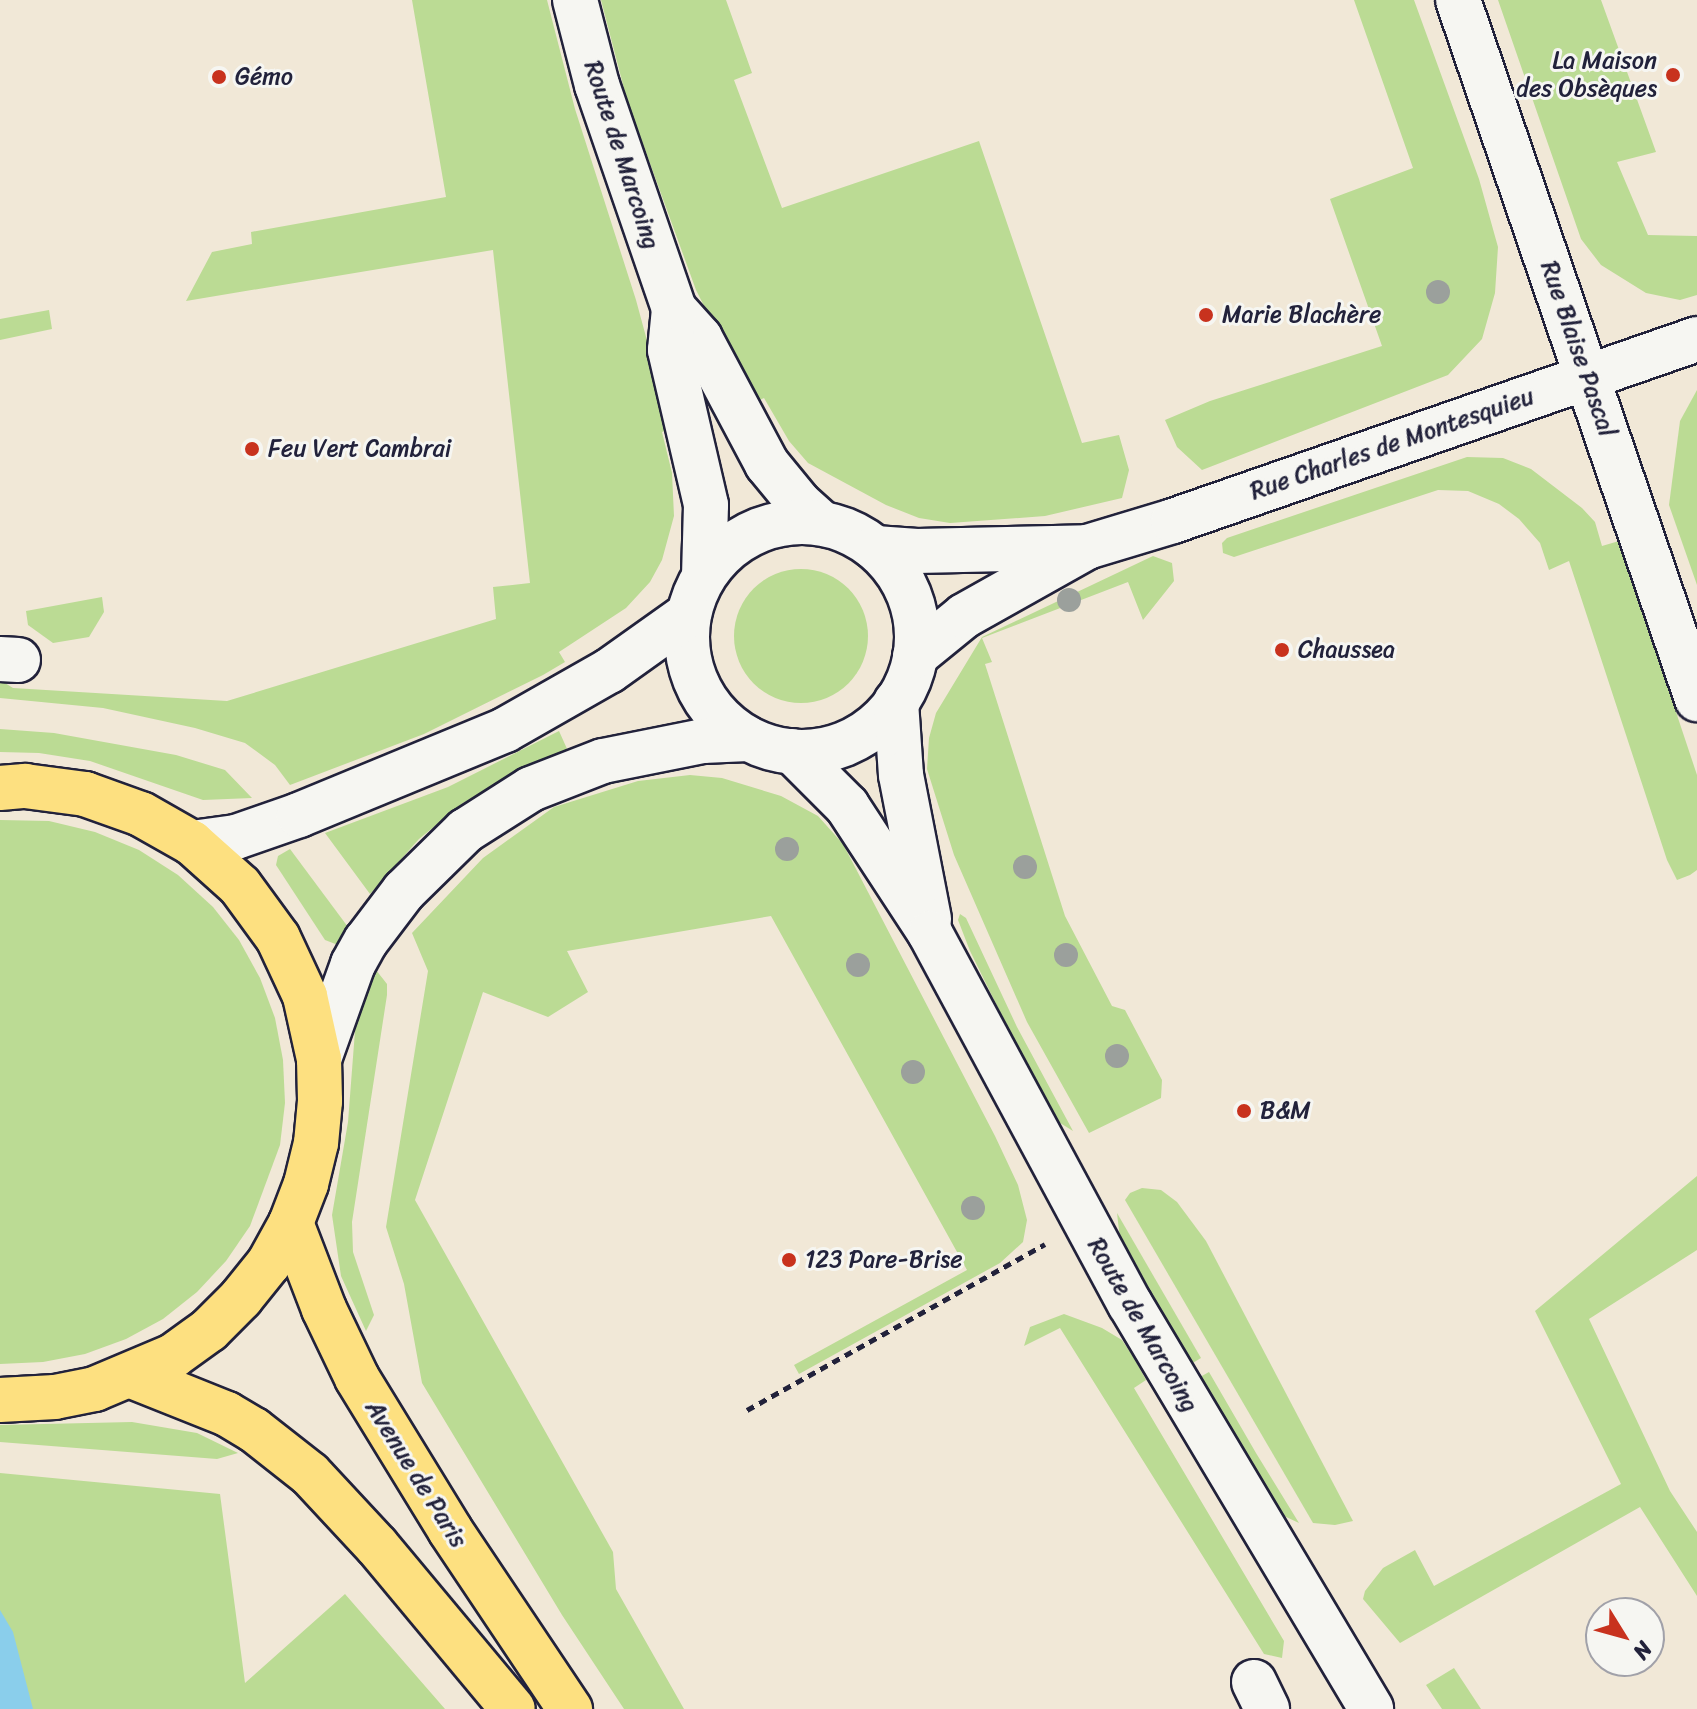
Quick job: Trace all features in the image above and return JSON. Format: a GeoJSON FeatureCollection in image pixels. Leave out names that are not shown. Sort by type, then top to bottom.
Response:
{"type":"FeatureCollection","features":[{"type":"Feature","properties":{"kind":"main road"},"geometry":{"type":"LineString","coordinates":[[0,788],[25,786],[85,794],[141,814],[192,843],[240,886],[278,938],[305,996],[319,1059],[316,1143],[291,1223],[269,1263],[241,1298],[209,1330],[173,1356],[132,1376],[95,1389],[55,1397],[0,1400]]}},
{"type":"Feature","properties":{"kind":"main road","name":"Avenue de Paris"},"geometry":{"type":"LineString","coordinates":[[291,1223],[324,1309],[357,1378],[450,1530],[570,1709]]}},
{"type":"Feature","properties":{"kind":"main road"},"geometry":{"type":"LineString","coordinates":[[132,1376],[227,1414],[254,1430],[300,1466],[352,1518],[513,1709]]}},
{"type":"Feature","properties":{"kind":"street","name":"Route de Marcoing"},"geometry":{"type":"LineString","coordinates":[[575,0],[602,99],[674,309],[700,338],[767,464],[799,503],[821,523]]}},
{"type":"Feature","properties":{"kind":"street","name":"Rue Blaise Pascal"},"geometry":{"type":"LineString","coordinates":[[1458,0],[1697,699]]}},
{"type":"Feature","properties":{"kind":"street","name":"Route de Marcoing"},"geometry":{"type":"LineString","coordinates":[[674,309],[670,350],[706,505],[696,595]]}},
{"type":"Feature","properties":{"kind":"street","name":"Rue Charles de Montesquieu"},"geometry":{"type":"LineString","coordinates":[[915,656],[964,616],[1087,547],[1173,521],[1697,339]]}},
{"type":"Feature","properties":{"kind":"street"},"geometry":{"type":"LineString","coordinates":[[192,843],[236,837],[299,815],[505,730],[609,671],[696,595],[726,550],[755,532],[787,523],[821,523],[849,532],[875,548],[895,570],[909,596],[916,626],[915,656],[896,702],[876,725],[851,741],[823,750],[792,751],[748,739],[703,741],[603,761],[531,789],[465,831],[404,891],[366,941],[353,964],[319,1059]]}},
{"type":"Feature","properties":{"kind":"street","name":"Rue Charles de Montesquieu"},"geometry":{"type":"LineString","coordinates":[[875,548],[932,551],[1087,547]]}},
{"type":"Feature","properties":{"kind":"street"},"geometry":{"type":"LineString","coordinates":[[696,595],[686,643],[699,686],[724,722],[748,739]]}},
{"type":"Feature","properties":{"kind":"street","name":"Route de Marcoing"},"geometry":{"type":"LineString","coordinates":[[896,702],[901,775],[924,884],[930,933]]}},
{"type":"Feature","properties":{"kind":"street","name":"Route de Marcoing"},"geometry":{"type":"LineString","coordinates":[[792,751],[847,806],[930,933],[1084,1222],[1175,1382],[1371,1709]]}},
{"type":"Feature","properties":{"kind":"path"},"geometry":{"type":"LineString","coordinates":[[747,1410],[1084,1222]]}},
{"type":"Feature","properties":{"kind":"shaded area"},"geometry":{"type":"Polygon","coordinates":[[[0,0],[1697,0],[1697,1709],[0,1709],[0,0]]]}},
{"type":"Feature","properties":{"kind":"green space"},"geometry":{"type":"Polygon","coordinates":[[[412,0],[547,0],[575,109],[636,300],[671,429],[662,432],[672,473],[674,516],[662,560],[650,582],[626,608],[559,652],[565,662],[543,675],[424,734],[290,785],[275,765],[245,743],[195,728],[103,708],[0,698],[0,680],[13,688],[227,701],[496,619],[493,587],[530,583],[493,250],[186,301],[212,252],[252,244],[251,232],[446,197],[412,0]]]}},
{"type":"Feature","properties":{"kind":"green space"},"geometry":{"type":"Polygon","coordinates":[[[601,0],[726,0],[752,73],[734,80],[782,208],[979,141],[1082,443],[1119,435],[1129,470],[1122,498],[1045,516],[950,523],[919,518],[886,505],[808,463],[789,441],[764,398],[753,403],[696,290],[627,100],[601,0]]]}},
{"type":"Feature","properties":{"kind":"green space"},"geometry":{"type":"Polygon","coordinates":[[[1354,0],[1414,0],[1479,179],[1498,247],[1495,293],[1482,339],[1448,375],[1202,470],[1177,447],[1165,420],[1210,401],[1382,346],[1330,199],[1413,168],[1354,0]]]}},
{"type":"Feature","properties":{"kind":"green space"},"geometry":{"type":"Polygon","coordinates":[[[1498,0],[1601,0],[1656,152],[1617,162],[1648,235],[1697,236],[1697,295],[1680,300],[1646,293],[1601,265],[1581,239],[1498,0]]]}},
{"type":"Feature","properties":{"kind":"green space"},"geometry":{"type":"Polygon","coordinates":[[[49,310],[52,329],[0,340],[0,319],[49,310]]]}},
{"type":"Feature","properties":{"kind":"green space"},"geometry":{"type":"Polygon","coordinates":[[[1697,390],[1697,585],[1669,505],[1680,421],[1697,390]]]}},
{"type":"Feature","properties":{"kind":"green space"},"geometry":{"type":"Polygon","coordinates":[[[1467,457],[1503,458],[1531,469],[1582,508],[1595,522],[1602,546],[1619,541],[1697,775],[1697,870],[1690,875],[1677,880],[1667,860],[1569,561],[1549,570],[1540,543],[1519,519],[1499,504],[1468,491],[1438,490],[1234,557],[1223,553],[1222,543],[1227,538],[1467,457]]]}},
{"type":"Feature","properties":{"kind":"green space"},"geometry":{"type":"Polygon","coordinates":[[[1153,556],[1172,563],[1174,581],[1143,620],[1128,582],[982,638],[992,662],[985,664],[1065,916],[1112,1006],[1125,1010],[1162,1080],[1161,1098],[1089,1133],[1027,1022],[954,855],[927,769],[929,738],[936,713],[982,637],[1153,556]]]}},
{"type":"Feature","properties":{"kind":"green space"},"geometry":{"type":"Polygon","coordinates":[[[801,569],[827,574],[848,589],[863,610],[868,636],[863,662],[848,683],[827,698],[801,703],[775,698],[754,683],[739,662],[734,636],[739,610],[754,589],[775,574],[801,569]]]}},
{"type":"Feature","properties":{"kind":"green space"},"geometry":{"type":"Polygon","coordinates":[[[102,597],[104,612],[89,637],[53,643],[28,625],[26,611],[102,597]]]}},
{"type":"Feature","properties":{"kind":"green space"},"geometry":{"type":"Polygon","coordinates":[[[0,729],[54,733],[176,755],[225,770],[252,798],[203,800],[90,761],[39,753],[0,752],[0,729]]]}},
{"type":"Feature","properties":{"kind":"green space"},"geometry":{"type":"Polygon","coordinates":[[[559,731],[568,751],[518,772],[463,803],[419,839],[370,894],[325,833],[448,787],[559,731]]]}},
{"type":"Feature","properties":{"kind":"green space"},"geometry":{"type":"Polygon","coordinates":[[[690,775],[722,778],[781,796],[818,816],[843,844],[995,1136],[1018,1185],[1027,1220],[1023,1242],[1000,1263],[799,1374],[794,1365],[967,1270],[771,916],[567,951],[588,992],[548,1017],[483,992],[415,1200],[613,1552],[616,1589],[684,1709],[624,1709],[562,1615],[422,1383],[404,1284],[386,1227],[428,971],[412,933],[483,858],[554,807],[638,781],[690,775]]]}},
{"type":"Feature","properties":{"kind":"green space"},"geometry":{"type":"Polygon","coordinates":[[[0,820],[49,821],[95,832],[139,850],[178,875],[213,907],[239,940],[260,978],[275,1018],[283,1060],[285,1103],[280,1145],[250,1226],[226,1261],[197,1292],[163,1319],[126,1339],[85,1354],[43,1362],[0,1364],[0,820]]]}},
{"type":"Feature","properties":{"kind":"green space"},"geometry":{"type":"Polygon","coordinates":[[[290,849],[348,927],[338,945],[325,940],[276,865],[278,856],[290,849]]]}},
{"type":"Feature","properties":{"kind":"green space"},"geometry":{"type":"Polygon","coordinates":[[[960,914],[966,918],[1017,1027],[1073,1131],[1057,1121],[1041,1095],[970,951],[958,920],[960,914]]]}},
{"type":"Feature","properties":{"kind":"green space"},"geometry":{"type":"Polygon","coordinates":[[[376,970],[387,984],[387,995],[352,1222],[353,1252],[374,1315],[366,1331],[341,1276],[332,1215],[348,1122],[356,1018],[376,970]]]}},
{"type":"Feature","properties":{"kind":"green space"},"geometry":{"type":"Polygon","coordinates":[[[1697,1176],[1697,1250],[1589,1319],[1670,1491],[1697,1532],[1697,1596],[1640,1507],[1400,1643],[1363,1599],[1365,1591],[1383,1568],[1415,1550],[1434,1586],[1621,1484],[1535,1311],[1697,1176]]]}},
{"type":"Feature","properties":{"kind":"green space"},"geometry":{"type":"Polygon","coordinates":[[[1142,1188],[1161,1190],[1177,1202],[1206,1241],[1353,1521],[1335,1525],[1313,1523],[1125,1200],[1130,1193],[1142,1188]]]}},
{"type":"Feature","properties":{"kind":"green space"},"geometry":{"type":"Polygon","coordinates":[[[1117,1213],[1201,1358],[1191,1364],[1120,1239],[1117,1213]]]}},
{"type":"Feature","properties":{"kind":"green space"},"geometry":{"type":"Polygon","coordinates":[[[1064,1314],[1102,1328],[1122,1340],[1134,1358],[1146,1380],[1134,1388],[1284,1641],[1282,1658],[1264,1654],[1060,1328],[1024,1346],[1030,1327],[1064,1314]]]}},
{"type":"Feature","properties":{"kind":"green space"},"geometry":{"type":"Polygon","coordinates":[[[1209,1372],[1299,1523],[1284,1516],[1274,1504],[1200,1377],[1209,1372]]]}},
{"type":"Feature","properties":{"kind":"green space"},"geometry":{"type":"Polygon","coordinates":[[[132,1422],[197,1433],[238,1453],[217,1459],[0,1442],[0,1425],[132,1422]]]}},
{"type":"Feature","properties":{"kind":"green space"},"geometry":{"type":"Polygon","coordinates":[[[0,1473],[220,1494],[245,1683],[345,1594],[445,1709],[0,1709],[0,1473]]]}},
{"type":"Feature","properties":{"kind":"green space"},"geometry":{"type":"Polygon","coordinates":[[[1454,1668],[1481,1709],[1442,1709],[1426,1685],[1454,1668]]]}},
{"type":"Feature","properties":{"kind":"water"},"geometry":{"type":"Polygon","coordinates":[[[0,1610],[13,1632],[33,1709],[0,1709],[0,1610]]]}},
{"type":"Feature","properties":{"kind":"place","name":"La Maison des Obsèques"},"geometry":{"type":"Point","coordinates":[1673,75]}},
{"type":"Feature","properties":{"kind":"place","name":"Gémo"},"geometry":{"type":"Point","coordinates":[219,77]}},
{"type":"Feature","properties":{"kind":"place","name":"Marie Blachère"},"geometry":{"type":"Point","coordinates":[1206,315]}},
{"type":"Feature","properties":{"kind":"place","name":"Feu Vert Cambrai"},"geometry":{"type":"Point","coordinates":[252,449]}},
{"type":"Feature","properties":{"kind":"place","name":"Chaussea"},"geometry":{"type":"Point","coordinates":[1282,650]}},
{"type":"Feature","properties":{"kind":"place","name":"B&M"},"geometry":{"type":"Point","coordinates":[1244,1111]}},
{"type":"Feature","properties":{"kind":"place","name":"123 Pare-Brise"},"geometry":{"type":"Point","coordinates":[789,1260]}}]}
